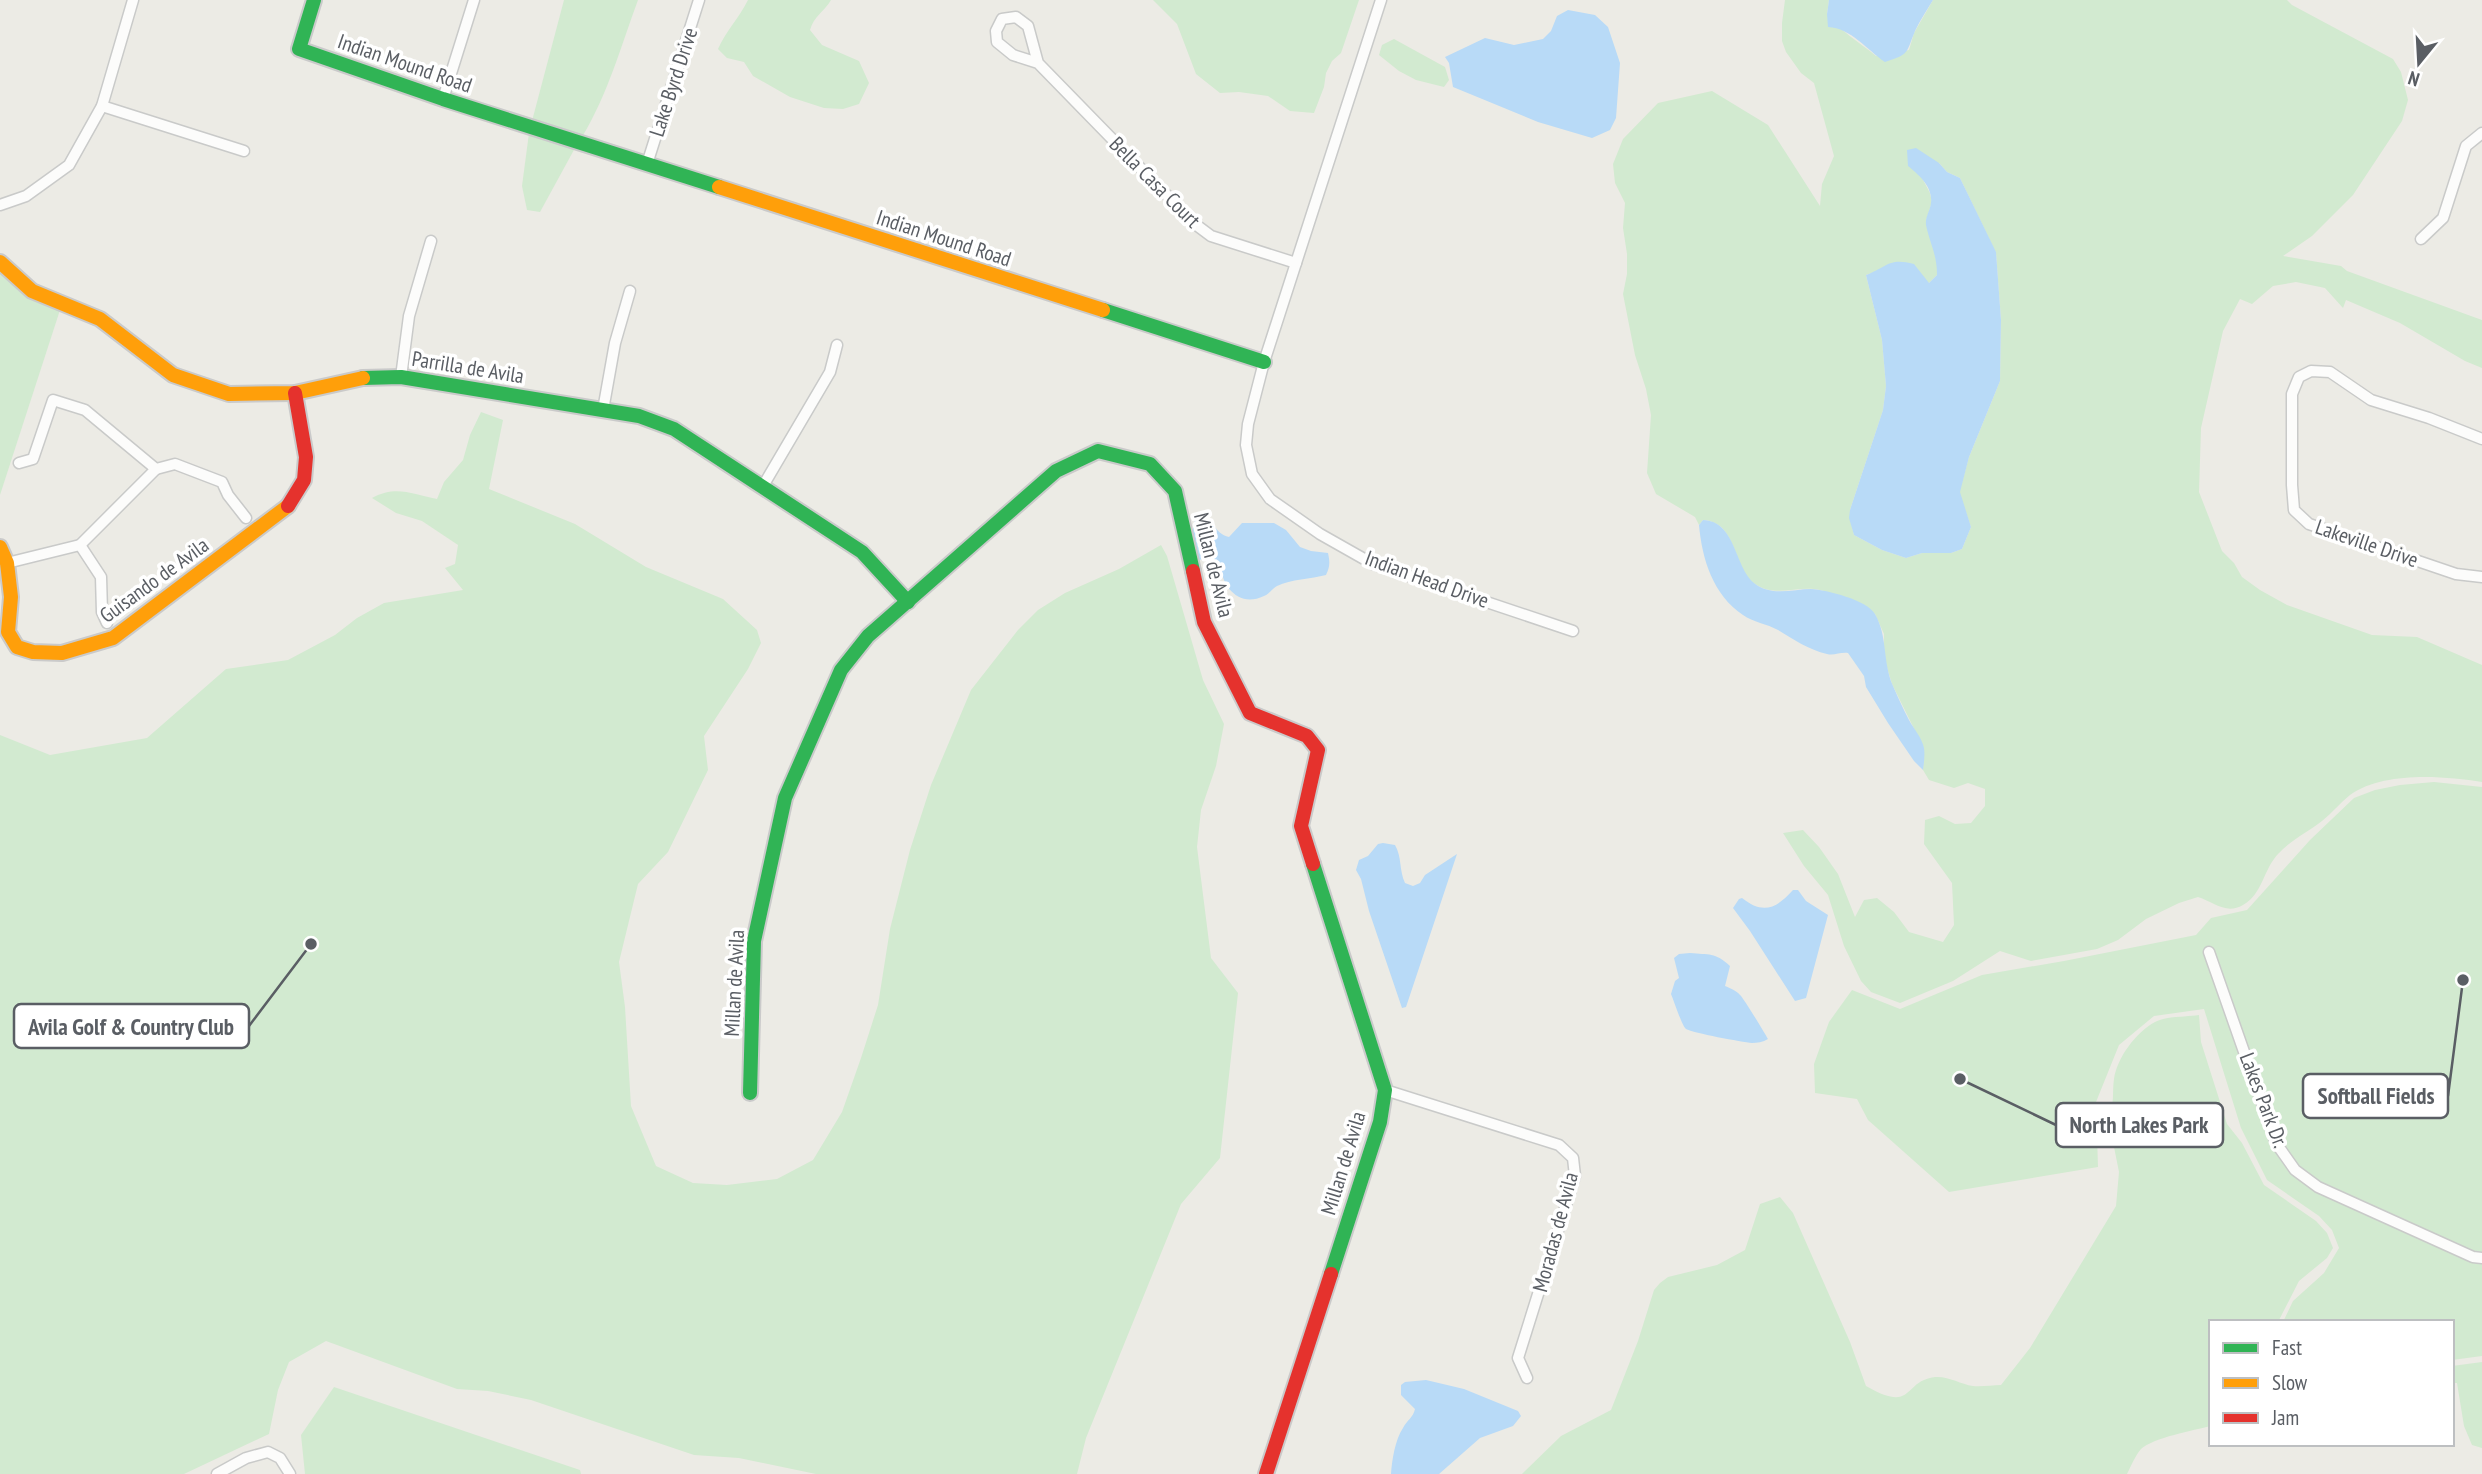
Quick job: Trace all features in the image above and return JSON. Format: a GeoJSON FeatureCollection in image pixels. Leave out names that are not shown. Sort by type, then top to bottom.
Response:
{"type":"FeatureCollection","features":[{"type":"Feature","properties":{"kind":"street"},"geometry":{"type":"LineString","coordinates":[[0,205],[26,196],[69,164],[102,106],[133,0]]}},
{"type":"Feature","properties":{"kind":"street","name":"Indian Mound Road"},"geometry":{"type":"LineString","coordinates":[[314,0],[299,49],[443,99],[1264,362]]}},
{"type":"Feature","properties":{"kind":"street"},"geometry":{"type":"LineString","coordinates":[[443,99],[474,0]]}},
{"type":"Feature","properties":{"kind":"street","name":"Lake Byrd Drive"},"geometry":{"type":"LineString","coordinates":[[647,164],[699,0]]}},
{"type":"Feature","properties":{"kind":"street"},"geometry":{"type":"LineString","coordinates":[[1264,362],[1381,0]]}},
{"type":"Feature","properties":{"kind":"street","name":"Bella Casa Court"},"geometry":{"type":"LineString","coordinates":[[1038,63],[1028,26],[1016,17],[1002,19],[996,31],[997,42],[1013,55],[1038,63],[1195,224],[1211,236],[1296,262]]}},
{"type":"Feature","properties":{"kind":"street"},"geometry":{"type":"LineString","coordinates":[[102,106],[244,151]]}},
{"type":"Feature","properties":{"kind":"street"},"geometry":{"type":"LineString","coordinates":[[2421,239],[2443,218],[2466,146],[2482,133]]}},
{"type":"Feature","properties":{"kind":"street"},"geometry":{"type":"LineString","coordinates":[[401,377],[409,316],[431,241]]}},
{"type":"Feature","properties":{"kind":"street","name":"Parrilla de Avila"},"geometry":{"type":"LineString","coordinates":[[0,262],[32,291],[100,319],[173,375],[229,394],[295,393],[359,378],[401,377],[639,416],[674,429],[862,552],[908,602]]}},
{"type":"Feature","properties":{"kind":"street"},"geometry":{"type":"LineString","coordinates":[[603,410],[615,343],[630,291]]}},
{"type":"Feature","properties":{"kind":"street"},"geometry":{"type":"LineString","coordinates":[[763,486],[830,372],[837,345]]}},
{"type":"Feature","properties":{"kind":"street","name":"Indian Head Drive"},"geometry":{"type":"LineString","coordinates":[[1264,362],[1248,424],[1246,445],[1252,474],[1270,499],[1320,534],[1373,564],[1573,631]]}},
{"type":"Feature","properties":{"kind":"street","name":"Lakeville Drive"},"geometry":{"type":"LineString","coordinates":[[2482,439],[2429,418],[2371,400],[2330,372],[2311,370],[2299,377],[2292,394],[2294,510],[2309,524],[2456,574],[2482,577]]}},
{"type":"Feature","properties":{"kind":"street","name":"Guisando de Avila"},"geometry":{"type":"LineString","coordinates":[[0,547],[7,563],[11,597],[8,632],[17,648],[33,652],[62,653],[113,638],[288,506],[304,480],[306,457],[295,393]]}},
{"type":"Feature","properties":{"kind":"street"},"geometry":{"type":"LineString","coordinates":[[19,463],[33,459],[53,400],[85,410],[156,469]]}},
{"type":"Feature","properties":{"kind":"street","name":"Millan de Avila"},"geometry":{"type":"LineString","coordinates":[[750,1093],[754,941],[785,798],[841,670],[868,636],[1056,471],[1098,451],[1150,464],[1175,491],[1204,622],[1250,713],[1307,736],[1318,750],[1301,826],[1385,1090],[1380,1122],[1266,1474]]}},
{"type":"Feature","properties":{"kind":"street"},"geometry":{"type":"LineString","coordinates":[[7,563],[80,545],[156,469],[175,464],[222,482],[228,495],[246,518]]}},
{"type":"Feature","properties":{"kind":"street"},"geometry":{"type":"LineString","coordinates":[[80,545],[101,577],[102,612],[107,623]]}},
{"type":"Feature","properties":{"kind":"street","name":"Lakes Park Dr."},"geometry":{"type":"LineString","coordinates":[[2209,951],[2276,1143],[2295,1170],[2318,1187],[2482,1258]]}},
{"type":"Feature","properties":{"kind":"street","name":"Moradas de Avila"},"geometry":{"type":"LineString","coordinates":[[1385,1090],[1559,1145],[1573,1158],[1575,1176],[1518,1358],[1527,1378]]}},
{"type":"Feature","properties":{"kind":"street"},"geometry":{"type":"LineString","coordinates":[[217,1474],[246,1458],[268,1452],[280,1458],[290,1474]]}},
{"type":"Feature","properties":{"kind":"green space"},"geometry":{"type":"Polygon","coordinates":[[[564,0],[638,0],[607,87],[582,137],[532,121],[564,0]]]}},
{"type":"Feature","properties":{"kind":"green space"},"geometry":{"type":"Polygon","coordinates":[[[748,0],[831,0],[810,30],[822,45],[859,61],[869,83],[859,104],[843,109],[824,108],[790,97],[753,76],[744,62],[727,58],[718,49],[748,0]]]}},
{"type":"Feature","properties":{"kind":"green space"},"geometry":{"type":"Polygon","coordinates":[[[1153,0],[1359,0],[1341,53],[1332,61],[1326,73],[1324,87],[1314,113],[1290,111],[1268,96],[1239,92],[1220,93],[1196,74],[1177,24],[1153,0]]]}},
{"type":"Feature","properties":{"kind":"green space"},"geometry":{"type":"Polygon","coordinates":[[[1785,0],[1829,0],[1827,14],[1832,20],[1876,56],[1909,50],[1914,33],[1933,0],[2287,0],[2393,59],[2401,72],[2408,100],[2402,121],[2353,195],[2312,236],[2283,256],[2341,266],[2347,271],[2482,320],[2482,368],[2400,323],[2346,300],[2343,308],[2325,288],[2296,282],[2273,286],[2252,304],[2240,299],[2223,331],[2201,428],[2199,492],[2222,551],[2234,563],[2242,577],[2260,590],[2287,605],[2372,635],[2417,637],[2482,665],[2482,782],[2414,777],[2364,787],[2350,795],[2322,821],[2284,848],[2269,866],[2255,894],[2237,908],[2220,907],[2198,897],[2146,919],[2118,940],[2097,949],[2031,961],[2000,951],[1953,981],[1900,1003],[1871,992],[1861,981],[1844,946],[1828,895],[1804,866],[1783,833],[1803,830],[1819,847],[1838,874],[1855,917],[1864,900],[1877,898],[1894,912],[1909,932],[1943,942],[1954,925],[1952,883],[1924,844],[1925,820],[1939,816],[1955,824],[1971,823],[1985,806],[1985,789],[1968,783],[1954,788],[1929,780],[1923,770],[1924,749],[1892,684],[1884,658],[1884,634],[1875,614],[1821,590],[1777,591],[1762,588],[1748,577],[1742,568],[1723,529],[1703,520],[1699,525],[1695,517],[1656,494],[1647,473],[1651,415],[1623,294],[1627,274],[1623,228],[1625,203],[1615,183],[1613,164],[1623,139],[1658,103],[1712,91],[1768,125],[1820,206],[1822,184],[1834,156],[1814,83],[1801,73],[1786,52],[1782,41],[1785,0]],[[1939,163],[1921,176],[1932,202],[1926,221],[1937,257],[1937,275],[1929,283],[1880,270],[1866,275],[1882,340],[1886,386],[1883,410],[1850,510],[1850,518],[1854,535],[1882,550],[1906,558],[1922,553],[1951,553],[1962,549],[1971,527],[1959,493],[1969,457],[2000,381],[2001,320],[1996,253],[1960,178],[1947,172],[1939,163]]]}},
{"type":"Feature","properties":{"kind":"green space"},"geometry":{"type":"Polygon","coordinates":[[[1394,39],[1445,67],[1449,80],[1444,87],[1416,80],[1379,55],[1382,45],[1394,39]]]}},
{"type":"Feature","properties":{"kind":"green space"},"geometry":{"type":"Polygon","coordinates":[[[529,133],[575,148],[540,212],[527,210],[522,186],[529,133]]]}},
{"type":"Feature","properties":{"kind":"green space"},"geometry":{"type":"Polygon","coordinates":[[[0,270],[60,310],[0,495],[0,270]]]}},
{"type":"Feature","properties":{"kind":"green space"},"geometry":{"type":"Polygon","coordinates":[[[481,412],[503,420],[489,489],[575,524],[646,567],[723,599],[757,630],[761,643],[748,669],[704,736],[708,770],[668,852],[638,884],[619,962],[625,1007],[631,1106],[656,1166],[693,1183],[727,1185],[777,1179],[813,1160],[842,1112],[861,1058],[878,1005],[890,929],[910,850],[931,785],[971,690],[1018,630],[1038,610],[1065,593],[1119,569],[1161,545],[1167,556],[1203,680],[1224,724],[1216,766],[1201,810],[1197,847],[1211,958],[1238,993],[1220,1158],[1181,1204],[1086,1438],[1077,1474],[816,1474],[739,1458],[694,1455],[531,1400],[488,1391],[457,1389],[326,1341],[289,1362],[278,1390],[269,1434],[184,1474],[0,1474],[0,735],[50,755],[147,738],[226,669],[288,660],[335,635],[357,618],[384,603],[463,590],[445,568],[455,564],[458,545],[422,521],[396,513],[372,498],[397,491],[437,499],[444,482],[463,460],[470,435],[481,412]]]}},
{"type":"Feature","properties":{"kind":"green space"},"geometry":{"type":"Polygon","coordinates":[[[2434,782],[2482,787],[2482,1356],[2454,1360],[2454,1320],[2284,1320],[2293,1301],[2324,1273],[2339,1248],[2332,1230],[2319,1216],[2267,1180],[2241,1128],[2204,1009],[2154,1016],[2119,1045],[2096,1102],[2098,1167],[1949,1192],[1868,1120],[1857,1099],[1815,1093],[1814,1064],[1829,1022],[1852,990],[1900,1009],[1982,975],[2196,935],[2211,918],[2247,910],[2310,840],[2354,798],[2400,785],[2434,782]]]}},
{"type":"Feature","properties":{"kind":"green space"},"geometry":{"type":"Polygon","coordinates":[[[2199,1015],[2201,1042],[2227,1124],[2242,1143],[2264,1185],[2316,1221],[2327,1233],[2333,1248],[2327,1258],[2299,1281],[2279,1320],[2209,1320],[2209,1426],[2147,1445],[2141,1449],[2127,1474],[1522,1474],[1561,1436],[1611,1410],[1638,1341],[1654,1290],[1660,1283],[1668,1277],[1717,1265],[1745,1250],[1760,1204],[1780,1197],[1793,1213],[1850,1342],[1866,1386],[1882,1394],[1901,1397],[1917,1384],[1935,1377],[1973,1386],[2001,1385],[2030,1348],[2116,1206],[2119,1172],[2108,1117],[2116,1071],[2123,1054],[2141,1032],[2155,1022],[2199,1015]]]}},
{"type":"Feature","properties":{"kind":"green space"},"geometry":{"type":"Polygon","coordinates":[[[2482,1362],[2482,1448],[2472,1445],[2464,1426],[2457,1383],[2454,1383],[2454,1366],[2482,1362]]]}},
{"type":"Feature","properties":{"kind":"green space"},"geometry":{"type":"Polygon","coordinates":[[[334,1387],[580,1470],[581,1474],[305,1474],[301,1435],[334,1387]]]}},
{"type":"Feature","properties":{"kind":"water"},"geometry":{"type":"Polygon","coordinates":[[[1829,0],[1933,0],[1906,52],[1885,62],[1851,35],[1828,27],[1829,0]]]}},
{"type":"Feature","properties":{"kind":"water"},"geometry":{"type":"Polygon","coordinates":[[[1568,10],[1595,15],[1608,27],[1620,63],[1616,118],[1610,130],[1592,138],[1538,122],[1453,87],[1449,63],[1445,57],[1485,38],[1514,45],[1543,39],[1551,31],[1557,16],[1568,10]]]}},
{"type":"Feature","properties":{"kind":"water"},"geometry":{"type":"Polygon","coordinates":[[[1916,148],[1939,163],[1947,172],[1960,178],[1996,252],[2001,320],[2000,381],[1969,457],[1960,492],[1971,527],[1962,549],[1951,553],[1922,553],[1906,558],[1882,550],[1854,535],[1849,518],[1883,410],[1886,386],[1882,340],[1866,275],[1888,264],[1906,262],[1914,264],[1929,283],[1937,275],[1935,255],[1926,225],[1931,203],[1930,192],[1921,177],[1908,166],[1907,150],[1916,148]]]}},
{"type":"Feature","properties":{"kind":"water"},"geometry":{"type":"Polygon","coordinates":[[[1203,513],[1220,533],[1229,537],[1242,523],[1274,523],[1286,530],[1300,547],[1328,553],[1326,575],[1283,584],[1255,599],[1240,597],[1228,587],[1220,564],[1212,558],[1197,560],[1191,537],[1196,516],[1203,513]]]}},
{"type":"Feature","properties":{"kind":"water"},"geometry":{"type":"Polygon","coordinates":[[[1703,520],[1714,522],[1722,528],[1747,575],[1761,587],[1775,591],[1827,591],[1855,600],[1871,609],[1882,631],[1887,667],[1893,686],[1923,744],[1923,770],[1888,723],[1866,687],[1864,676],[1848,653],[1830,654],[1808,647],[1747,617],[1724,597],[1706,563],[1699,525],[1703,520]]]}},
{"type":"Feature","properties":{"kind":"water"},"geometry":{"type":"Polygon","coordinates":[[[1383,843],[1395,845],[1405,883],[1413,886],[1457,854],[1406,1007],[1402,1008],[1356,870],[1359,860],[1383,843]]]}},
{"type":"Feature","properties":{"kind":"water"},"geometry":{"type":"Polygon","coordinates":[[[1793,890],[1798,890],[1806,901],[1828,915],[1806,998],[1795,1001],[1733,908],[1742,898],[1763,908],[1769,907],[1793,890]]]}},
{"type":"Feature","properties":{"kind":"water"},"geometry":{"type":"Polygon","coordinates":[[[1679,954],[1716,956],[1730,966],[1725,986],[1742,997],[1768,1039],[1752,1043],[1686,1029],[1671,994],[1675,981],[1679,978],[1674,958],[1679,954]]]}},
{"type":"Feature","properties":{"kind":"water"},"geometry":{"type":"Polygon","coordinates":[[[1426,1380],[1464,1389],[1518,1411],[1521,1416],[1513,1426],[1480,1438],[1439,1474],[1391,1474],[1398,1438],[1415,1409],[1401,1395],[1401,1385],[1405,1382],[1426,1380]]]}},
{"type":"Feature","properties":{"kind":"traffic: fast"},"geometry":{"type":"LineString","coordinates":[[314,0],[299,49],[443,99],[719,187]]}},
{"type":"Feature","properties":{"kind":"traffic: fast"},"geometry":{"type":"LineString","coordinates":[[1103,310],[1264,362]]}},
{"type":"Feature","properties":{"kind":"traffic: fast"},"geometry":{"type":"LineString","coordinates":[[363,378],[401,377],[639,416],[674,429],[862,552],[908,602]]}},
{"type":"Feature","properties":{"kind":"traffic: fast"},"geometry":{"type":"LineString","coordinates":[[750,1093],[754,941],[785,798],[841,670],[868,636],[1056,471],[1098,451],[1150,464],[1175,491],[1193,571]]}},
{"type":"Feature","properties":{"kind":"traffic: fast"},"geometry":{"type":"LineString","coordinates":[[1313,864],[1385,1090],[1380,1122],[1331,1274]]}},
{"type":"Feature","properties":{"kind":"traffic: slow"},"geometry":{"type":"LineString","coordinates":[[719,187],[1103,310]]}},
{"type":"Feature","properties":{"kind":"traffic: slow"},"geometry":{"type":"LineString","coordinates":[[0,262],[32,291],[100,319],[173,375],[229,394],[295,393],[363,378]]}},
{"type":"Feature","properties":{"kind":"traffic: slow"},"geometry":{"type":"LineString","coordinates":[[0,547],[7,563],[11,597],[8,632],[17,647],[33,652],[62,653],[113,638],[288,506]]}},
{"type":"Feature","properties":{"kind":"traffic: jam"},"geometry":{"type":"LineString","coordinates":[[288,506],[304,480],[306,457],[295,393]]}},
{"type":"Feature","properties":{"kind":"traffic: jam"},"geometry":{"type":"LineString","coordinates":[[1193,571],[1204,622],[1250,713],[1307,736],[1318,750],[1301,826],[1313,864]]}},
{"type":"Feature","properties":{"kind":"traffic: jam"},"geometry":{"type":"LineString","coordinates":[[1266,1474],[1331,1274]]}},
{"type":"Feature","properties":{"kind":"place","name":"Avila Golf & Country Club"},"geometry":{"type":"Point","coordinates":[311,944]}},
{"type":"Feature","properties":{"kind":"place","name":"Softball Fields"},"geometry":{"type":"Point","coordinates":[2463,980]}},
{"type":"Feature","properties":{"kind":"place","name":"North Lakes Park"},"geometry":{"type":"Point","coordinates":[1960,1079]}}]}
